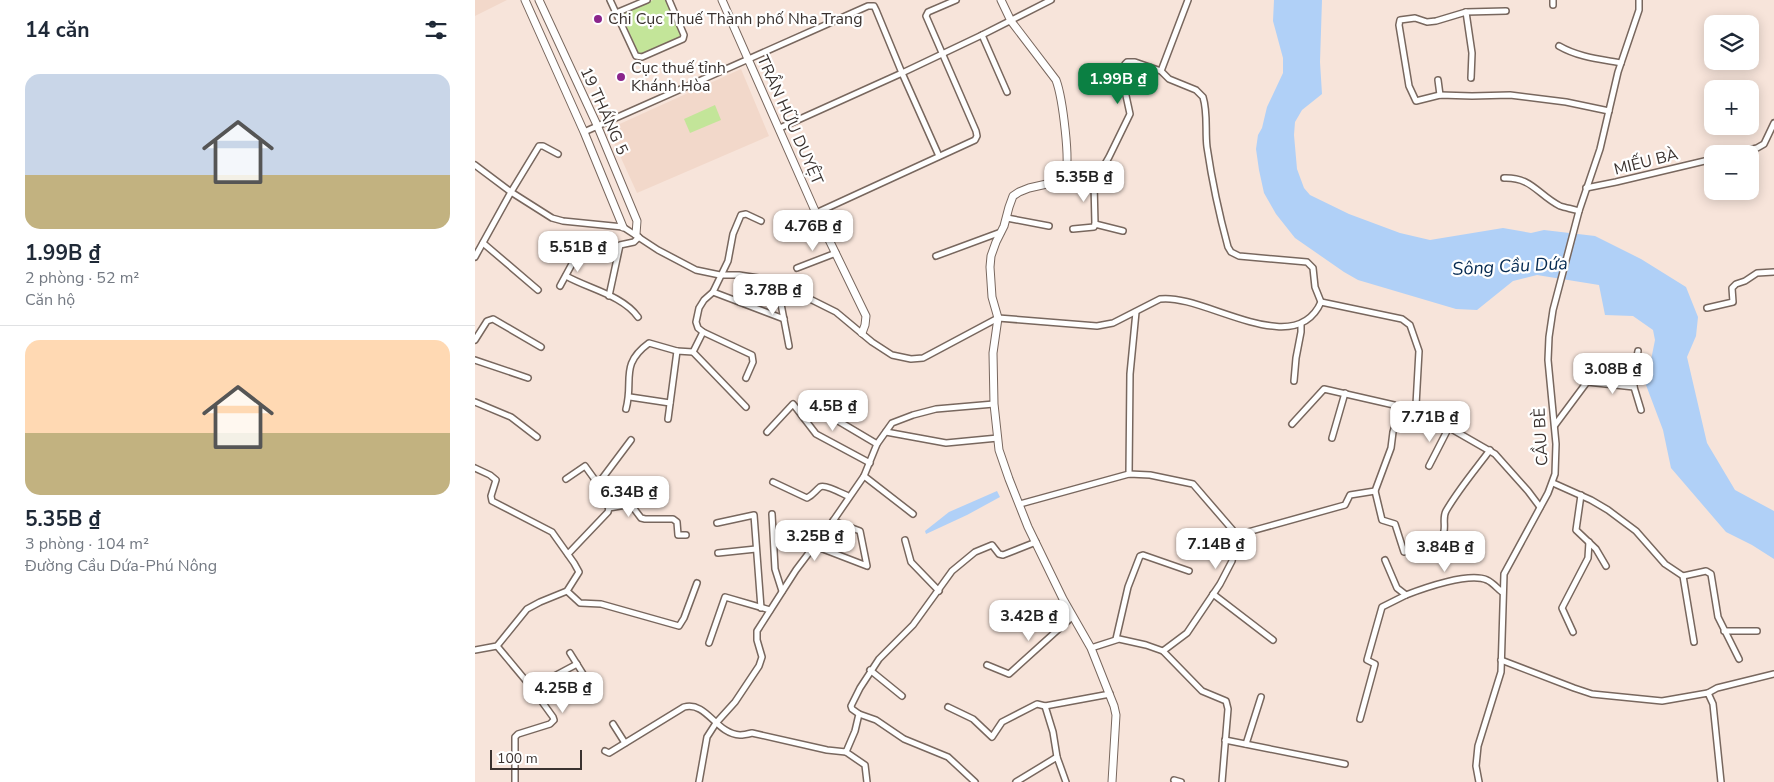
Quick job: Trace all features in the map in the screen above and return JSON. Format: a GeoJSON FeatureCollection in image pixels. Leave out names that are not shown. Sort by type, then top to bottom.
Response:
{"type":"FeatureCollection","features":[{"type":"Feature","properties":{"kind":"street"},"geometry":{"type":"LineString","coordinates":[[526,2],[535,0]]}},
{"type":"Feature","properties":{"kind":"street","name":"19 THÁNG 5"},"geometry":{"type":"LineString","coordinates":[[539,0],[623,187],[637,221],[637,235]]}},
{"type":"Feature","properties":{"kind":"street"},"geometry":{"type":"LineString","coordinates":[[610,0],[637,56],[642,57],[683,39],[684,36],[669,0]]}},
{"type":"Feature","properties":{"kind":"street"},"geometry":{"type":"LineString","coordinates":[[616,13],[647,0]]}},
{"type":"Feature","properties":{"kind":"street","name":"TRẦN HỮU DUYỆT"},"geometry":{"type":"LineString","coordinates":[[722,0],[816,213],[866,316],[862,333]]}},
{"type":"Feature","properties":{"kind":"street"},"geometry":{"type":"LineString","coordinates":[[816,213],[975,140],[977,136],[926,14],[956,0]]}},
{"type":"Feature","properties":{"kind":"street"},"geometry":{"type":"LineString","coordinates":[[1001,0],[1011,21],[1042,61],[1055,80],[1059,90],[1068,166],[1064,179]]}},
{"type":"Feature","properties":{"kind":"street"},"geometry":{"type":"LineString","coordinates":[[779,128],[943,54],[1051,0]]}},
{"type":"Feature","properties":{"kind":"street"},"geometry":{"type":"LineString","coordinates":[[1161,71],[1188,0]]}},
{"type":"Feature","properties":{"kind":"street"},"geometry":{"type":"LineString","coordinates":[[1504,178],[1513,177],[1523,180],[1537,188],[1560,206],[1578,213],[1585,188],[1600,149],[1621,63],[1639,10],[1639,0]]}},
{"type":"Feature","properties":{"kind":"street","name":"19 THÁNG 5"},"geometry":{"type":"LineString","coordinates":[[526,2],[610,192],[623,227]]}},
{"type":"Feature","properties":{"kind":"street"},"geometry":{"type":"LineString","coordinates":[[584,132],[871,5],[876,10],[939,156]]}},
{"type":"Feature","properties":{"kind":"street"},"geometry":{"type":"LineString","coordinates":[[1506,11],[1466,12],[1427,22],[1415,18],[1401,20],[1399,25],[1409,86],[1416,101],[1440,95],[1518,96],[1567,102],[1609,111]]}},
{"type":"Feature","properties":{"kind":"street"},"geometry":{"type":"LineString","coordinates":[[1466,12],[1472,53],[1471,78]]}},
{"type":"Feature","properties":{"kind":"street"},"geometry":{"type":"LineString","coordinates":[[982,35],[1007,92]]}},
{"type":"Feature","properties":{"kind":"street"},"geometry":{"type":"LineString","coordinates":[[1559,46],[1569,52],[1588,58],[1621,63]]}},
{"type":"Feature","properties":{"kind":"street"},"geometry":{"type":"LineString","coordinates":[[1095,224],[1094,182],[1109,157],[1130,114],[1125,91],[1125,64],[1127,62],[1135,62],[1161,71],[1169,79],[1196,90],[1203,96],[1207,147],[1216,201],[1231,252],[1239,256],[1307,262],[1313,268],[1315,287],[1321,302]]}},
{"type":"Feature","properties":{"kind":"street"},"geometry":{"type":"LineString","coordinates":[[1439,80],[1440,95]]}},
{"type":"Feature","properties":{"kind":"street"},"geometry":{"type":"LineString","coordinates":[[1759,147],[1764,144],[1774,123]]}},
{"type":"Feature","properties":{"kind":"street"},"geometry":{"type":"LineString","coordinates":[[475,257],[539,146],[543,146],[558,154]]}},
{"type":"Feature","properties":{"kind":"street","name":"MIẾU BÀ"},"geometry":{"type":"LineString","coordinates":[[1585,188],[1704,161]]}},
{"type":"Feature","properties":{"kind":"street"},"geometry":{"type":"LineString","coordinates":[[475,165],[545,215],[558,220],[623,227],[687,266],[720,275],[762,278],[777,283],[837,312],[872,342],[892,355],[911,359],[923,358],[998,318],[1097,326],[1113,323],[1160,299],[1166,298],[1193,303],[1236,318],[1264,324],[1295,326],[1313,315],[1321,302]]}},
{"type":"Feature","properties":{"kind":"street"},"geometry":{"type":"LineString","coordinates":[[1094,182],[1064,179],[1019,192],[1013,196],[1007,218],[991,256],[992,297],[998,318],[993,370],[994,404],[999,450],[1020,504],[1071,617],[1091,648],[1110,694],[1116,715],[1112,782]]}},
{"type":"Feature","properties":{"kind":"street"},"geometry":{"type":"LineString","coordinates":[[610,192],[623,187]]}},
{"type":"Feature","properties":{"kind":"street","name":"CẦU BÈ"},"geometry":{"type":"LineString","coordinates":[[1479,782],[1476,758],[1481,736],[1499,681],[1502,592],[1506,569],[1553,482],[1557,458],[1548,354],[1553,310],[1578,213]]}},
{"type":"Feature","properties":{"kind":"street"},"geometry":{"type":"LineString","coordinates":[[746,378],[753,362],[752,355],[703,332],[698,328],[696,322],[699,308],[704,300],[713,292],[728,261],[733,234],[741,215],[746,214],[761,221]]}},
{"type":"Feature","properties":{"kind":"street"},"geometry":{"type":"LineString","coordinates":[[1007,218],[1049,226]]}},
{"type":"Feature","properties":{"kind":"street"},"geometry":{"type":"LineString","coordinates":[[1073,228],[1094,227],[1095,224]]}},
{"type":"Feature","properties":{"kind":"street"},"geometry":{"type":"LineString","coordinates":[[1095,224],[1123,231]]}},
{"type":"Feature","properties":{"kind":"street"},"geometry":{"type":"LineString","coordinates":[[936,256],[1001,232]]}},
{"type":"Feature","properties":{"kind":"street"},"geometry":{"type":"LineString","coordinates":[[609,296],[620,244],[634,242],[637,235]]}},
{"type":"Feature","properties":{"kind":"street"},"geometry":{"type":"LineString","coordinates":[[475,243],[482,244],[538,290]]}},
{"type":"Feature","properties":{"kind":"street"},"geometry":{"type":"LineString","coordinates":[[560,286],[579,251]]}},
{"type":"Feature","properties":{"kind":"street"},"geometry":{"type":"LineString","coordinates":[[797,268],[836,253]]}},
{"type":"Feature","properties":{"kind":"street"},"geometry":{"type":"LineString","coordinates":[[1707,308],[1733,302],[1733,288],[1736,284],[1745,281],[1757,273],[1774,272]]}},
{"type":"Feature","properties":{"kind":"street"},"geometry":{"type":"LineString","coordinates":[[565,276],[632,309],[637,317]]}},
{"type":"Feature","properties":{"kind":"street"},"geometry":{"type":"LineString","coordinates":[[777,283],[789,346]]}},
{"type":"Feature","properties":{"kind":"street"},"geometry":{"type":"LineString","coordinates":[[713,292],[784,319]]}},
{"type":"Feature","properties":{"kind":"street"},"geometry":{"type":"LineString","coordinates":[[1292,424],[1324,389],[1394,404],[1404,414],[1411,414],[1415,411],[1419,356],[1411,325],[1395,317],[1367,313],[1321,302]]}},
{"type":"Feature","properties":{"kind":"street"},"geometry":{"type":"LineString","coordinates":[[1129,474],[1130,374],[1136,312]]}},
{"type":"Feature","properties":{"kind":"street"},"geometry":{"type":"LineString","coordinates":[[475,340],[487,320],[493,319],[541,348]]}},
{"type":"Feature","properties":{"kind":"street"},"geometry":{"type":"LineString","coordinates":[[1294,381],[1301,324]]}},
{"type":"Feature","properties":{"kind":"street"},"geometry":{"type":"LineString","coordinates":[[693,352],[703,332]]}},
{"type":"Feature","properties":{"kind":"street"},"geometry":{"type":"LineString","coordinates":[[627,409],[630,396],[628,375],[632,360],[639,350],[649,343],[677,351],[693,352],[746,408]]}},
{"type":"Feature","properties":{"kind":"street"},"geometry":{"type":"LineString","coordinates":[[668,419],[677,351]]}},
{"type":"Feature","properties":{"kind":"street"},"geometry":{"type":"LineString","coordinates":[[1638,351],[1634,372],[1634,387],[1641,410]]}},
{"type":"Feature","properties":{"kind":"street"},"geometry":{"type":"LineString","coordinates":[[475,360],[528,378]]}},
{"type":"Feature","properties":{"kind":"street"},"geometry":{"type":"LineString","coordinates":[[1555,425],[1587,382],[1634,387]]}},
{"type":"Feature","properties":{"kind":"street"},"geometry":{"type":"LineString","coordinates":[[1332,438],[1345,393]]}},
{"type":"Feature","properties":{"kind":"street"},"geometry":{"type":"LineString","coordinates":[[630,396],[671,403]]}},
{"type":"Feature","properties":{"kind":"street"},"geometry":{"type":"LineString","coordinates":[[475,402],[511,417],[537,437]]}},
{"type":"Feature","properties":{"kind":"street"},"geometry":{"type":"LineString","coordinates":[[767,432],[793,404],[817,434],[870,463]]}},
{"type":"Feature","properties":{"kind":"street"},"geometry":{"type":"LineString","coordinates":[[699,782],[707,738],[716,723],[735,702],[759,666],[762,657],[757,640],[757,631],[782,591],[864,476],[877,444],[892,423],[936,409],[994,404]]}},
{"type":"Feature","properties":{"kind":"street"},"geometry":{"type":"LineString","coordinates":[[1416,405],[1422,412],[1448,429],[1490,450],[1502,460],[1540,507]]}},
{"type":"Feature","properties":{"kind":"street"},"geometry":{"type":"LineString","coordinates":[[818,410],[877,444]]}},
{"type":"Feature","properties":{"kind":"street"},"geometry":{"type":"LineString","coordinates":[[1400,410],[1393,432],[1391,448],[1375,491],[1382,520],[1395,524],[1403,552],[1439,540],[1443,536],[1445,529],[1444,514],[1490,450]]}},
{"type":"Feature","properties":{"kind":"street"},"geometry":{"type":"LineString","coordinates":[[1429,466],[1448,429]]}},
{"type":"Feature","properties":{"kind":"street"},"geometry":{"type":"LineString","coordinates":[[886,432],[946,443],[998,438]]}},
{"type":"Feature","properties":{"kind":"street"},"geometry":{"type":"LineString","coordinates":[[609,508],[597,491],[598,484],[631,440]]}},
{"type":"Feature","properties":{"kind":"street"},"geometry":{"type":"LineString","coordinates":[[566,479],[585,466],[598,484]]}},
{"type":"Feature","properties":{"kind":"street"},"geometry":{"type":"LineString","coordinates":[[475,468],[496,480],[491,496],[493,501],[548,529],[568,554],[579,572],[567,591],[527,609],[497,646],[475,650]]}},
{"type":"Feature","properties":{"kind":"street"},"geometry":{"type":"LineString","coordinates":[[1020,504],[1129,474],[1160,477],[1193,484],[1237,535]]}},
{"type":"Feature","properties":{"kind":"street"},"geometry":{"type":"LineString","coordinates":[[864,476],[913,514]]}},
{"type":"Feature","properties":{"kind":"street"},"geometry":{"type":"LineString","coordinates":[[773,482],[807,498],[813,496],[824,486],[848,496]]}},
{"type":"Feature","properties":{"kind":"street"},"geometry":{"type":"LineString","coordinates":[[1553,482],[1608,510],[1628,524],[1644,538],[1665,564],[1683,576],[1706,571],[1711,574],[1718,617],[1739,659]]}},
{"type":"Feature","properties":{"kind":"street"},"geometry":{"type":"LineString","coordinates":[[1237,535],[1345,505],[1350,495],[1375,491]]}},
{"type":"Feature","properties":{"kind":"street"},"geometry":{"type":"LineString","coordinates":[[1581,495],[1576,530],[1596,549],[1606,566]]}},
{"type":"Feature","properties":{"kind":"street"},"geometry":{"type":"LineString","coordinates":[[609,508],[629,505],[643,519],[673,519],[677,522],[678,535],[686,535]]}},
{"type":"Feature","properties":{"kind":"street"},"geometry":{"type":"LineString","coordinates":[[568,554],[608,512],[609,508]]}},
{"type":"Feature","properties":{"kind":"street"},"geometry":{"type":"LineString","coordinates":[[772,514],[775,569],[782,591]]}},
{"type":"Feature","properties":{"kind":"street"},"geometry":{"type":"LineString","coordinates":[[717,523],[753,515],[761,608]]}},
{"type":"Feature","properties":{"kind":"street"},"geometry":{"type":"LineString","coordinates":[[815,546],[867,566],[861,531],[833,522]]}},
{"type":"Feature","properties":{"kind":"street"},"geometry":{"type":"LineString","coordinates":[[1163,652],[1187,633],[1213,594],[1232,561],[1237,535]]}},
{"type":"Feature","properties":{"kind":"street"},"geometry":{"type":"LineString","coordinates":[[905,540],[911,562],[939,590]]}},
{"type":"Feature","properties":{"kind":"street"},"geometry":{"type":"LineString","coordinates":[[975,782],[948,757],[904,739],[876,720],[859,714],[851,706],[879,659],[913,625],[952,571],[975,552],[992,545],[1003,556],[1036,542]]}},
{"type":"Feature","properties":{"kind":"street"},"geometry":{"type":"LineString","coordinates":[[1573,632],[1562,608],[1588,558],[1589,542]]}},
{"type":"Feature","properties":{"kind":"street"},"geometry":{"type":"LineString","coordinates":[[718,552],[756,549]]}},
{"type":"Feature","properties":{"kind":"street"},"geometry":{"type":"LineString","coordinates":[[1116,639],[1128,588],[1140,556],[1150,557],[1189,571]]}},
{"type":"Feature","properties":{"kind":"street"},"geometry":{"type":"LineString","coordinates":[[1385,560],[1397,588],[1407,595]]}},
{"type":"Feature","properties":{"kind":"street"},"geometry":{"type":"LineString","coordinates":[[1683,576],[1694,642]]}},
{"type":"Feature","properties":{"kind":"street"},"geometry":{"type":"LineString","coordinates":[[1360,719],[1375,664],[1367,660],[1382,607],[1429,586],[1468,578],[1489,580],[1502,592]]}},
{"type":"Feature","properties":{"kind":"street"},"geometry":{"type":"LineString","coordinates":[[567,591],[579,604],[601,604],[679,626],[684,618],[697,583]]}},
{"type":"Feature","properties":{"kind":"street"},"geometry":{"type":"LineString","coordinates":[[1213,594],[1273,640]]}},
{"type":"Feature","properties":{"kind":"street"},"geometry":{"type":"LineString","coordinates":[[709,643],[725,597],[770,610]]}},
{"type":"Feature","properties":{"kind":"street"},"geometry":{"type":"LineString","coordinates":[[1032,622],[1042,613],[1057,630]]}},
{"type":"Feature","properties":{"kind":"street"},"geometry":{"type":"LineString","coordinates":[[987,665],[1009,674],[1071,617]]}},
{"type":"Feature","properties":{"kind":"street"},"geometry":{"type":"LineString","coordinates":[[1724,631],[1757,631]]}},
{"type":"Feature","properties":{"kind":"street"},"geometry":{"type":"LineString","coordinates":[[1091,648],[1116,639],[1136,641],[1163,652],[1202,691],[1227,702],[1222,782]]}},
{"type":"Feature","properties":{"kind":"street"},"geometry":{"type":"LineString","coordinates":[[497,646],[532,688],[553,717],[554,722],[515,736],[515,782]]}},
{"type":"Feature","properties":{"kind":"street"},"geometry":{"type":"LineString","coordinates":[[570,653],[595,693]]}},
{"type":"Feature","properties":{"kind":"street"},"geometry":{"type":"LineString","coordinates":[[1501,660],[1593,694],[1662,701],[1708,693],[1717,688],[1774,674]]}},
{"type":"Feature","properties":{"kind":"street"},"geometry":{"type":"LineString","coordinates":[[532,688],[577,664]]}},
{"type":"Feature","properties":{"kind":"street"},"geometry":{"type":"LineString","coordinates":[[871,670],[902,696]]}},
{"type":"Feature","properties":{"kind":"street"},"geometry":{"type":"LineString","coordinates":[[1708,693],[1713,704],[1721,782]]}},
{"type":"Feature","properties":{"kind":"street"},"geometry":{"type":"LineString","coordinates":[[948,707],[973,719],[992,737],[1002,722],[1037,704],[1045,706],[1110,694]]}},
{"type":"Feature","properties":{"kind":"street"},"geometry":{"type":"LineString","coordinates":[[1246,744],[1261,697]]}},
{"type":"Feature","properties":{"kind":"street"},"geometry":{"type":"LineString","coordinates":[[605,751],[609,753],[685,707],[692,705],[699,708],[723,730],[733,734],[752,733],[827,750],[847,752],[865,765],[867,782]]}},
{"type":"Feature","properties":{"kind":"street"},"geometry":{"type":"LineString","coordinates":[[1045,706],[1052,727],[1057,757],[1066,782]]}},
{"type":"Feature","properties":{"kind":"street"},"geometry":{"type":"LineString","coordinates":[[847,752],[859,714]]}},
{"type":"Feature","properties":{"kind":"street"},"geometry":{"type":"LineString","coordinates":[[613,724],[625,743]]}},
{"type":"Feature","properties":{"kind":"street"},"geometry":{"type":"LineString","coordinates":[[1225,740],[1345,764]]}},
{"type":"Feature","properties":{"kind":"street"},"geometry":{"type":"LineString","coordinates":[[1016,782],[1057,757]]}},
{"type":"Feature","properties":{"kind":"street"},"geometry":{"type":"LineString","coordinates":[[1174,780],[1181,782]]}},
{"type":"Feature","properties":{"kind":"shaded area"},"geometry":{"type":"Polygon","coordinates":[[[475,0],[507,0],[475,16],[475,0]]]}},
{"type":"Feature","properties":{"kind":"shaded area"},"geometry":{"type":"Polygon","coordinates":[[[741,69],[769,136],[637,193],[611,136],[613,127],[741,69]]]}},
{"type":"Feature","properties":{"kind":"green space"},"geometry":{"type":"Polygon","coordinates":[[[653,0],[666,0],[681,36],[641,55],[621,14],[653,0]]]}},
{"type":"Feature","properties":{"kind":"green space"},"geometry":{"type":"Polygon","coordinates":[[[715,105],[721,120],[690,133],[684,119],[715,105]]]}},
{"type":"Feature","properties":{"kind":"water","name":"Sông Cầu Dứa"},"geometry":{"type":"Polygon","coordinates":[[[1274,0],[1322,0],[1320,62],[1322,94],[1302,110],[1295,122],[1294,135],[1297,169],[1304,188],[1310,195],[1349,214],[1400,233],[1430,240],[1503,228],[1531,233],[1544,230],[1595,236],[1641,259],[1686,287],[1698,317],[1696,336],[1687,357],[1707,443],[1735,490],[1774,511],[1774,559],[1726,532],[1671,468],[1663,430],[1646,385],[1655,340],[1653,330],[1633,316],[1605,315],[1599,285],[1537,275],[1513,281],[1477,310],[1456,309],[1358,280],[1295,238],[1276,214],[1264,193],[1256,149],[1258,135],[1262,128],[1267,107],[1283,73],[1283,58],[1273,21],[1274,0]]]}},
{"type":"Feature","properties":{"kind":"water"},"geometry":{"type":"Polygon","coordinates":[[[997,491],[1000,497],[926,534],[925,531],[949,512],[997,491]]]}},
{"type":"Feature","properties":{"kind":"place","name":"Chi Cục Thuế Thành phố Nha Trang"},"geometry":{"type":"Point","coordinates":[598,19]}},
{"type":"Feature","properties":{"kind":"place","name":"Cục thuế tỉnh Khánh Hòa"},"geometry":{"type":"Point","coordinates":[621,77]}}]}
